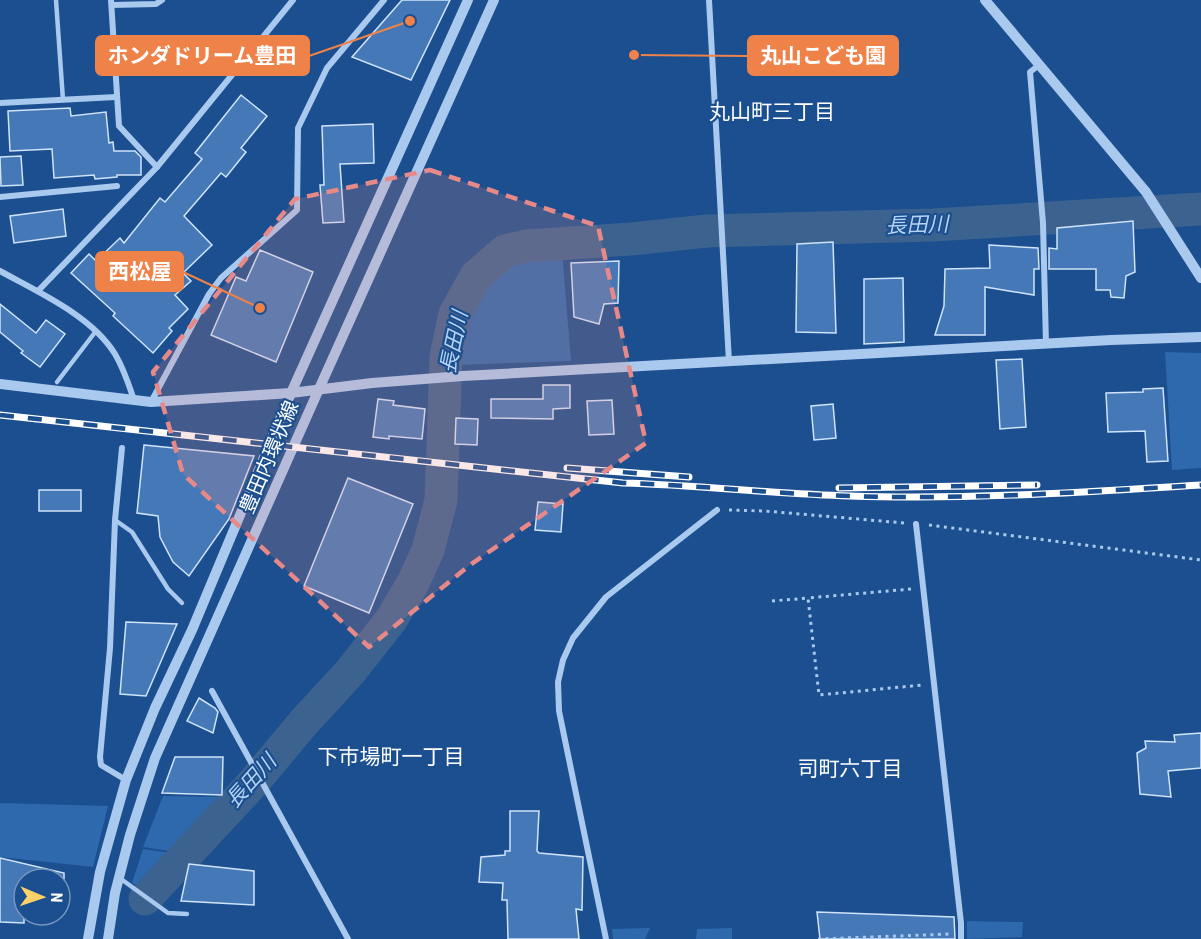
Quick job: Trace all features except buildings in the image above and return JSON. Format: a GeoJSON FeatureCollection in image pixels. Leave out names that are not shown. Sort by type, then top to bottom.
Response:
{"type":"FeatureCollection","features":[{"type":"Feature","properties":{"kind":"street"},"geometry":{"type":"LineString","coordinates":[[157,167],[118,126],[112,3],[156,4],[162,0]]}},
{"type":"Feature","properties":{"kind":"street"},"geometry":{"type":"LineString","coordinates":[[38,291],[157,167],[293,0]]}},
{"type":"Feature","properties":{"kind":"street"},"geometry":{"type":"LineString","coordinates":[[151,402],[209,294],[221,278],[297,210],[298,128],[327,68],[384,0]]}},
{"type":"Feature","properties":{"kind":"street","name":"豊田内環状線"},"geometry":{"type":"LineString","coordinates":[[88,939],[100,872],[126,780],[155,708],[192,630],[291,393],[468,0]]}},
{"type":"Feature","properties":{"kind":"street","name":"豊田内環状線"},"geometry":{"type":"LineString","coordinates":[[108,939],[119,878],[130,835],[155,758],[494,0]]}},
{"type":"Feature","properties":{"kind":"street"},"geometry":{"type":"LineString","coordinates":[[708,0],[729,362]]}},
{"type":"Feature","properties":{"kind":"street"},"geometry":{"type":"LineString","coordinates":[[985,0],[1151,201],[1201,278]]}},
{"type":"Feature","properties":{"kind":"street"},"geometry":{"type":"LineString","coordinates":[[1039,65],[1030,72],[1041,206],[1046,344]]}},
{"type":"Feature","properties":{"kind":"street"},"geometry":{"type":"LineString","coordinates":[[0,103],[116,97]]}},
{"type":"Feature","properties":{"kind":"street"},"geometry":{"type":"LineString","coordinates":[[0,197],[117,186]]}},
{"type":"Feature","properties":{"kind":"street"},"geometry":{"type":"LineString","coordinates":[[0,272],[38,291],[96,331],[114,352],[135,400]]}},
{"type":"Feature","properties":{"kind":"street"},"geometry":{"type":"LineString","coordinates":[[0,384],[151,402],[291,393],[463,376],[1201,337]]}},
{"type":"Feature","properties":{"kind":"street"},"geometry":{"type":"LineString","coordinates":[[122,448],[115,520],[110,648],[100,757],[101,765],[126,780]]}},
{"type":"Feature","properties":{"kind":"street"},"geometry":{"type":"LineString","coordinates":[[606,939],[559,711],[560,671],[573,638],[606,597],[717,510]]}},
{"type":"Feature","properties":{"kind":"street"},"geometry":{"type":"LineString","coordinates":[[916,524],[961,936]]}},
{"type":"Feature","properties":{"kind":"street"},"geometry":{"type":"LineString","coordinates":[[212,691],[348,939]]}},
{"type":"Feature","properties":{"kind":"lane"},"geometry":{"type":"LineString","coordinates":[[56,0],[63,100]]}},
{"type":"Feature","properties":{"kind":"lane"},"geometry":{"type":"LineString","coordinates":[[57,382],[96,331]]}},
{"type":"Feature","properties":{"kind":"lane"},"geometry":{"type":"LineString","coordinates":[[115,520],[132,532],[168,589],[182,603]]}},
{"type":"Feature","properties":{"kind":"lane"},"geometry":{"type":"LineString","coordinates":[[119,878],[168,913],[187,914]]}},
{"type":"Feature","properties":{"kind":"path"},"geometry":{"type":"LineString","coordinates":[[717,510],[765,511],[916,524],[1201,560]]}},
{"type":"Feature","properties":{"kind":"path"},"geometry":{"type":"LineString","coordinates":[[772,601],[923,588]]}},
{"type":"Feature","properties":{"kind":"path"},"geometry":{"type":"LineString","coordinates":[[808,598],[819,695],[933,684]]}},
{"type":"Feature","properties":{"kind":"path"},"geometry":{"type":"LineString","coordinates":[[818,939],[961,936]]}},
{"type":"Feature","properties":{"kind":"highlighted area"},"geometry":{"type":"Polygon","coordinates":[[[430,170],[598,226],[646,443],[470,565],[369,647],[183,474],[153,372],[295,199],[430,170]]]}},
{"type":"Feature","properties":{"kind":"shaded area"},"geometry":{"type":"Polygon","coordinates":[[[562,251],[571,361],[456,365],[463,318],[489,278],[513,256],[562,251]]]}},
{"type":"Feature","properties":{"kind":"shaded area"},"geometry":{"type":"Polygon","coordinates":[[[1165,352],[1201,353],[1201,468],[1172,470],[1165,352]]]}},
{"type":"Feature","properties":{"kind":"shaded area"},"geometry":{"type":"Polygon","coordinates":[[[163,796],[225,797],[182,853],[143,847],[163,796]]]}},
{"type":"Feature","properties":{"kind":"shaded area"},"geometry":{"type":"Polygon","coordinates":[[[0,803],[108,806],[93,867],[0,857],[0,803]]]}},
{"type":"Feature","properties":{"kind":"shaded area"},"geometry":{"type":"Polygon","coordinates":[[[143,849],[178,854],[145,890],[132,883],[143,849]]]}},
{"type":"Feature","properties":{"kind":"shaded area"},"geometry":{"type":"Polygon","coordinates":[[[967,921],[1023,922],[1022,937],[967,939],[967,921]]]}},
{"type":"Feature","properties":{"kind":"shaded area"},"geometry":{"type":"Polygon","coordinates":[[[650,928],[645,939],[613,939],[612,929],[650,928]]]}},
{"type":"Feature","properties":{"kind":"shaded area"},"geometry":{"type":"Polygon","coordinates":[[[732,928],[732,939],[696,939],[697,929],[732,928]]]}},
{"type":"Feature","properties":{"kind":"waterway","name":"長田川"},"geometry":{"type":"LineString","coordinates":[[145,899],[253,783],[350,672],[391,620],[413,583],[428,550],[441,500],[446,357],[455,314],[476,276],[505,251],[526,246],[707,231],[933,225],[1201,209]]}},
{"type":"Feature","properties":{"kind":"railway"},"geometry":{"type":"LineString","coordinates":[[0,415],[623,483],[793,493],[894,497],[982,496],[1201,485]]}},
{"type":"Feature","properties":{"kind":"railway"},"geometry":{"type":"LineString","coordinates":[[567,468],[689,477]]}},
{"type":"Feature","properties":{"kind":"railway"},"geometry":{"type":"LineString","coordinates":[[839,488],[1037,485]]}},
{"type":"Feature","properties":{"kind":"place","name":"ホンダドリーム豊田"},"geometry":{"type":"Point","coordinates":[410,21]}},
{"type":"Feature","properties":{"kind":"place","name":"丸山こども園"},"geometry":{"type":"Point","coordinates":[634,55]}},
{"type":"Feature","properties":{"kind":"place","name":"西松屋"},"geometry":{"type":"Point","coordinates":[260,308]}},
{"type":"Feature","properties":{"kind":"district","name":"丸山町三丁目"},"geometry":{"type":"Point","coordinates":[772,112]}},
{"type":"Feature","properties":{"kind":"district","name":"下市場町一丁目"},"geometry":{"type":"Point","coordinates":[391,757]}},
{"type":"Feature","properties":{"kind":"district","name":"司町六丁目"},"geometry":{"type":"Point","coordinates":[850,769]}}]}
